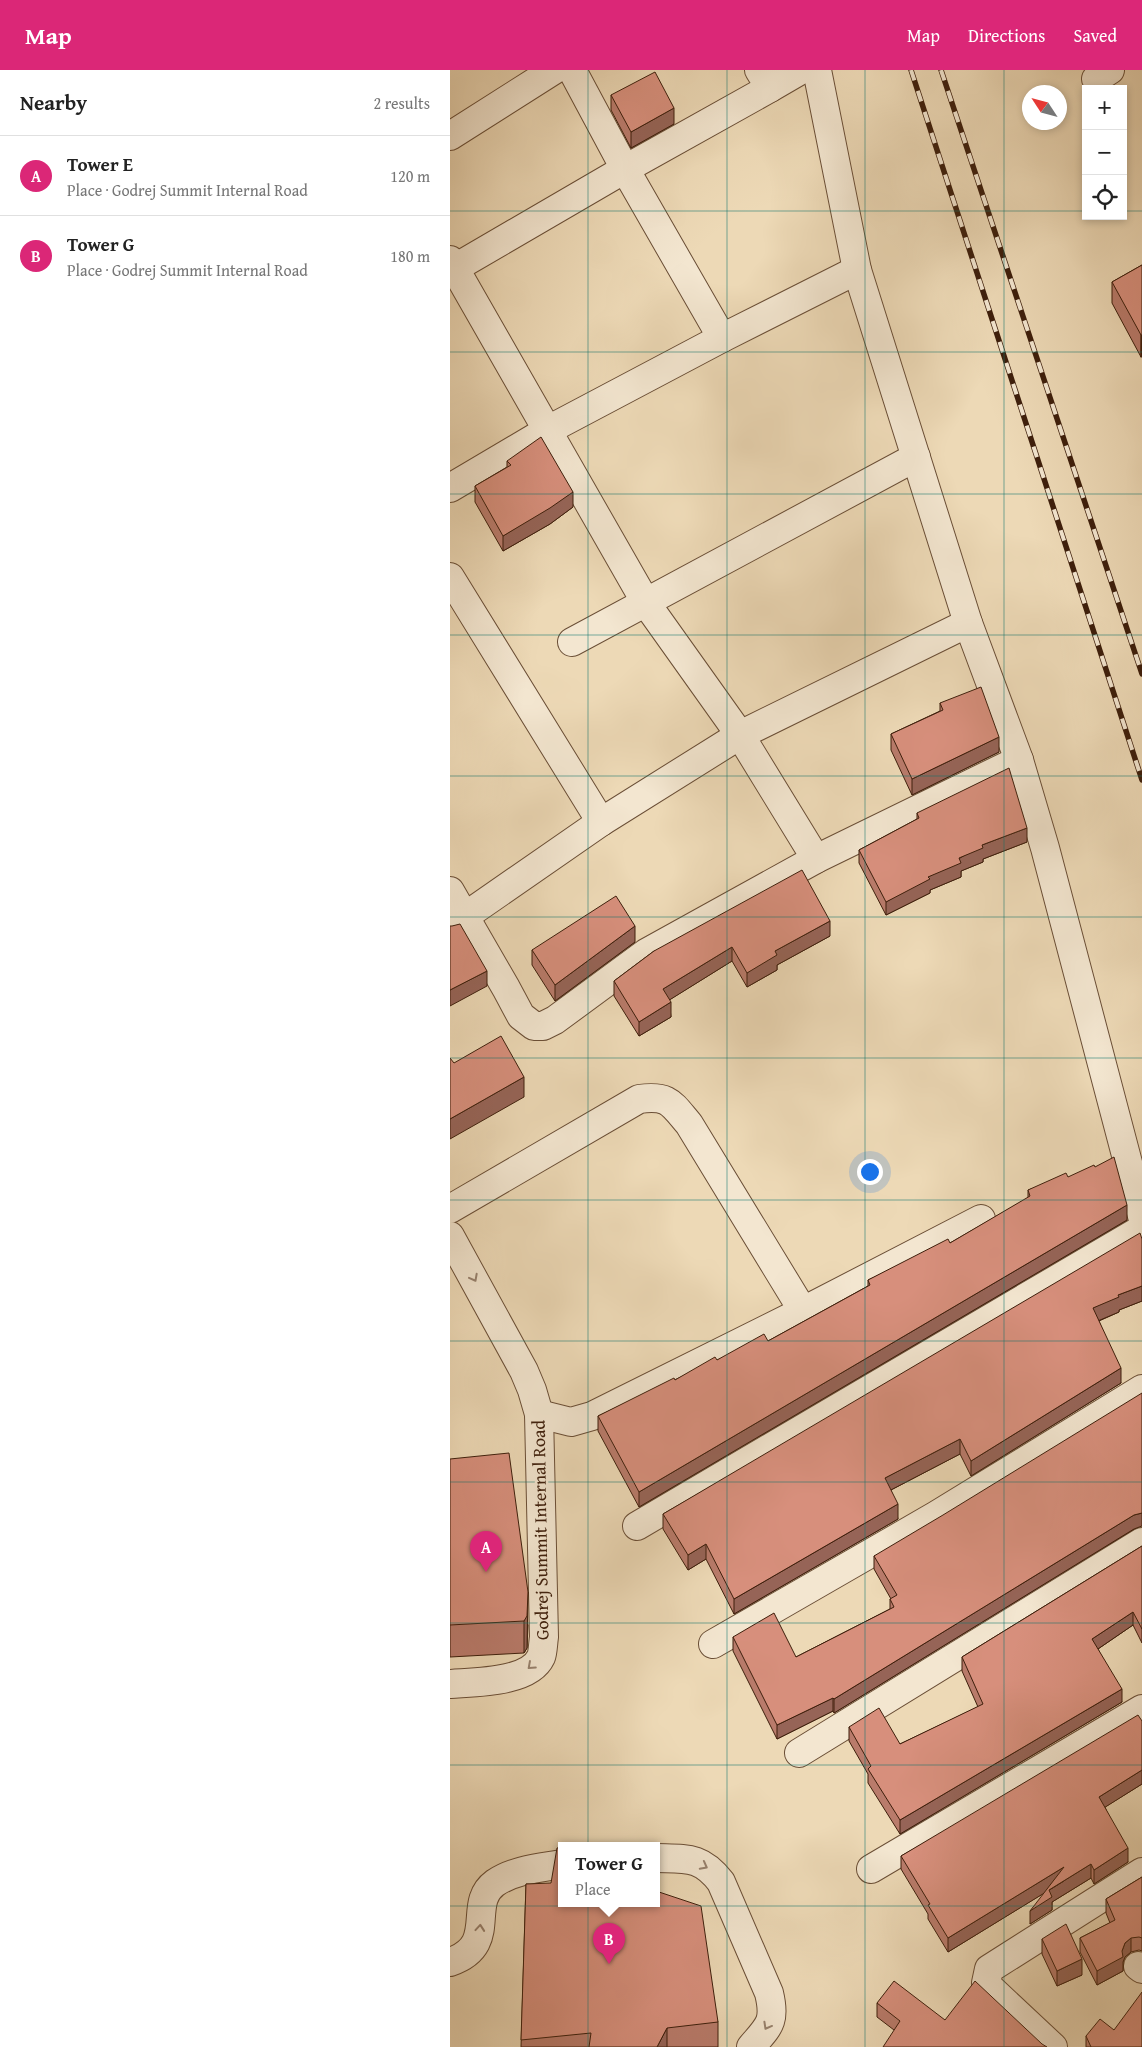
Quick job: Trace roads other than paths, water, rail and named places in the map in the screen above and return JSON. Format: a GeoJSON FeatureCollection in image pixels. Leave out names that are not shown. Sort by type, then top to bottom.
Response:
{"type":"FeatureCollection","features":[{"type":"Feature","properties":{"kind":"street"},"geometry":{"type":"LineString","coordinates":[[450,136],[554,70]]}},
{"type":"Feature","properties":{"kind":"street"},"geometry":{"type":"LineString","coordinates":[[572,70],[625,169],[722,338]]}},
{"type":"Feature","properties":{"kind":"street"},"geometry":{"type":"LineString","coordinates":[[800,70],[764,79],[625,169],[453,264],[646,603],[740,734],[816,860]]}},
{"type":"Feature","properties":{"kind":"street"},"geometry":{"type":"LineString","coordinates":[[817,70],[858,270],[968,622],[1019,760],[1045,848],[1142,1216]]}},
{"type":"Feature","properties":{"kind":"street"},"geometry":{"type":"LineString","coordinates":[[450,488],[548,430],[722,338],[858,270]]}},
{"type":"Feature","properties":{"kind":"street"},"geometry":{"type":"LineString","coordinates":[[572,642],[916,456]]}},
{"type":"Feature","properties":{"kind":"street"},"geometry":{"type":"LineString","coordinates":[[450,577],[601,822]]}},
{"type":"Feature","properties":{"kind":"street"},"geometry":{"type":"LineString","coordinates":[[458,922],[601,822],[740,734],[968,622]]}},
{"type":"Feature","properties":{"kind":"street"},"geometry":{"type":"LineString","coordinates":[[450,891],[458,922],[506,988],[521,1016],[534,1026],[543,1026],[555,1020],[646,953],[816,860],[1019,760]]}},
{"type":"Feature","properties":{"kind":"street"},"geometry":{"type":"LineString","coordinates":[[450,1209],[639,1099],[655,1097],[671,1102],[689,1124],[804,1311]]}},
{"type":"Feature","properties":{"kind":"street"},"geometry":{"type":"LineString","coordinates":[[539,1414],[572,1422],[592,1416],[804,1311],[981,1219]]}},
{"type":"Feature","properties":{"kind":"street"},"geometry":{"type":"LineString","coordinates":[[637,1526],[1142,1229]]}},
{"type":"Feature","properties":{"kind":"street","name":"Godrej Summit Internal Road"},"geometry":{"type":"LineString","coordinates":[[450,1236],[524,1371],[539,1414],[544,1638],[540,1658],[526,1672],[506,1679],[450,1684]]}},
{"type":"Feature","properties":{"kind":"street"},"geometry":{"type":"LineString","coordinates":[[713,1644],[935,1516],[1142,1389]]}},
{"type":"Feature","properties":{"kind":"street"},"geometry":{"type":"LineString","coordinates":[[800,1753],[1142,1542]]}},
{"type":"Feature","properties":{"kind":"street"},"geometry":{"type":"LineString","coordinates":[[871,1869],[1142,1709]]}},
{"type":"Feature","properties":{"kind":"street"},"geometry":{"type":"LineString","coordinates":[[660,1858],[684,1859],[696,1862],[711,1869],[721,1882],[769,1993],[773,2011],[768,2026],[752,2047]]}},
{"type":"Feature","properties":{"kind":"street"},"geometry":{"type":"LineString","coordinates":[[450,1962],[469,1952],[479,1938],[482,1903],[493,1884],[511,1874],[558,1865]]}},
{"type":"Feature","properties":{"kind":"street"},"geometry":{"type":"LineString","coordinates":[[1053,2047],[990,1988],[986,1983],[989,1969],[1142,1872]]}},
{"type":"Feature","properties":{"kind":"railway"},"geometry":{"type":"LineString","coordinates":[[911,70],[1142,780]]}},
{"type":"Feature","properties":{"kind":"railway"},"geometry":{"type":"LineString","coordinates":[[941,70],[1142,674]]}},
{"type":"Feature","properties":{"kind":"place","name":"Tower E"},"geometry":{"type":"Point","coordinates":[486,1572]}},
{"type":"Feature","properties":{"kind":"place","name":"Tower G"},"geometry":{"type":"Point","coordinates":[609,1964]}}]}
